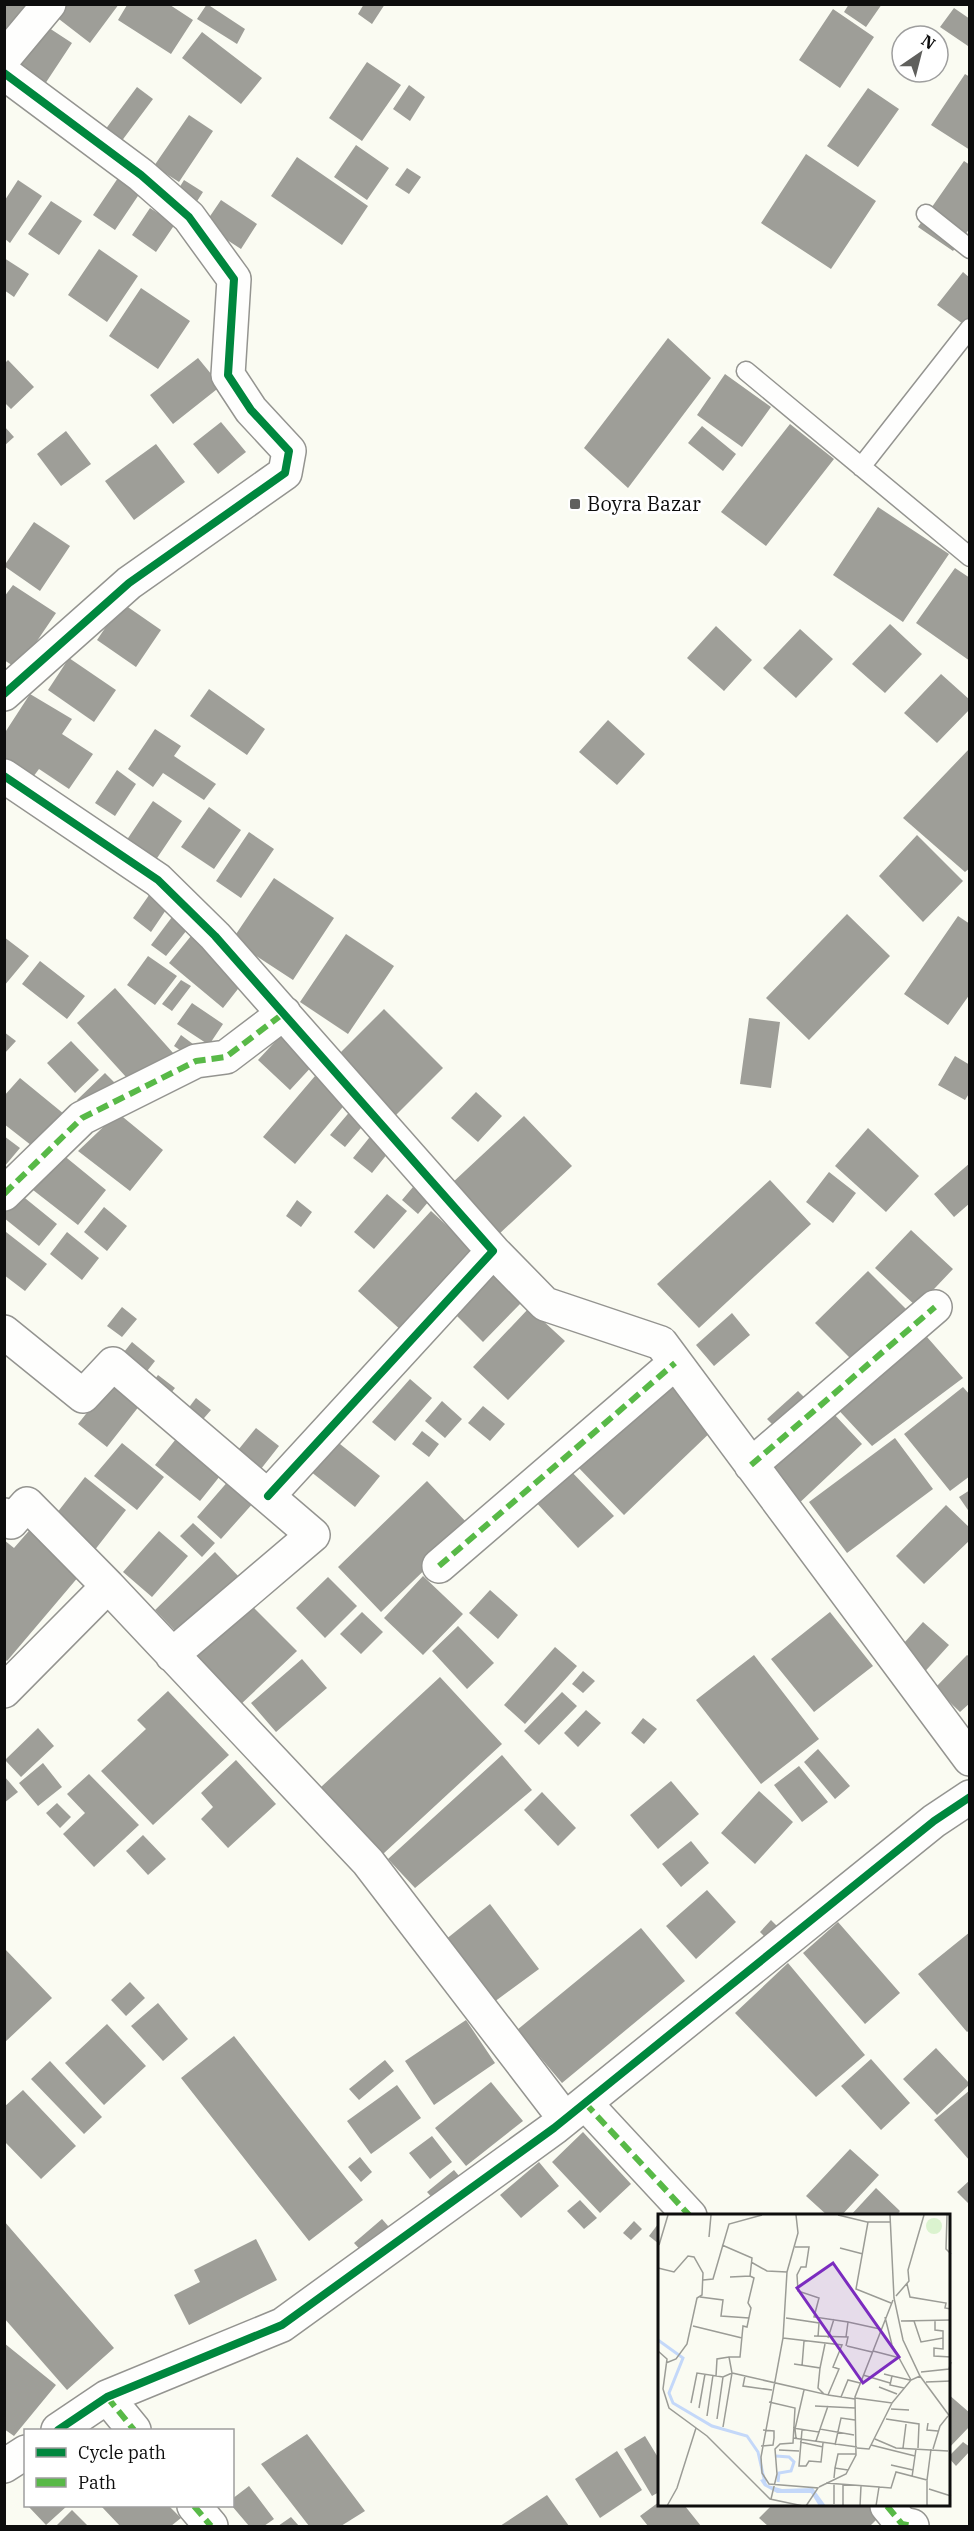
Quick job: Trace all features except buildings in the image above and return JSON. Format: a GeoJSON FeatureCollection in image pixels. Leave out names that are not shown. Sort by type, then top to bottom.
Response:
{"type":"FeatureCollection","features":[{"type":"Feature","properties":{"kind":"street"},"geometry":{"type":"LineString","coordinates":[[4,58],[49,4]]}},
{"type":"Feature","properties":{"kind":"street"},"geometry":{"type":"LineString","coordinates":[[4,73],[141,175],[189,217],[234,279],[228,375],[251,410],[289,451],[285,473],[129,583],[4,694]]}},
{"type":"Feature","properties":{"kind":"street"},"geometry":{"type":"LineString","coordinates":[[4,776],[158,880],[215,936],[493,1251],[545,1304],[661,1343],[969,1760]]}},
{"type":"Feature","properties":{"kind":"street"},"geometry":{"type":"LineString","coordinates":[[4,1194],[82,1118],[196,1061],[226,1057],[284,1013]]}},
{"type":"Feature","properties":{"kind":"street"},"geometry":{"type":"LineString","coordinates":[[268,1496],[493,1251]]}},
{"type":"Feature","properties":{"kind":"street"},"geometry":{"type":"LineString","coordinates":[[751,1465],[935,1306]]}},
{"type":"Feature","properties":{"kind":"street"},"geometry":{"type":"LineString","coordinates":[[4,1332],[83,1396],[113,1364],[313,1535],[172,1655]]}},
{"type":"Feature","properties":{"kind":"street"},"geometry":{"type":"LineString","coordinates":[[439,1566],[675,1363]]}},
{"type":"Feature","properties":{"kind":"street"},"geometry":{"type":"LineString","coordinates":[[4,1515],[11,1522],[27,1504],[108,1586],[368,1862],[575,2111],[688,2214]]}},
{"type":"Feature","properties":{"kind":"street"},"geometry":{"type":"LineString","coordinates":[[4,1691],[108,1586]]}},
{"type":"Feature","properties":{"kind":"street"},"geometry":{"type":"LineString","coordinates":[[59,2429],[107,2397],[282,2325],[575,2111],[934,1821],[969,1797]]}},
{"type":"Feature","properties":{"kind":"street"},"geometry":{"type":"LineString","coordinates":[[107,2397],[133,2429]]}},
{"type":"Feature","properties":{"kind":"street"},"geometry":{"type":"LineString","coordinates":[[4,2466],[24,2453]]}},
{"type":"Feature","properties":{"kind":"street"},"geometry":{"type":"LineString","coordinates":[[196,2507],[211,2526]]}},
{"type":"Feature","properties":{"kind":"street"},"geometry":{"type":"LineString","coordinates":[[889,2507],[902,2524],[912,2526]]}},
{"type":"Feature","properties":{"kind":"lane"},"geometry":{"type":"LineString","coordinates":[[926,214],[969,249]]}},
{"type":"Feature","properties":{"kind":"lane"},"geometry":{"type":"LineString","coordinates":[[861,467],[969,328]]}},
{"type":"Feature","properties":{"kind":"lane"},"geometry":{"type":"LineString","coordinates":[[746,371],[969,557]]}},
{"type":"Feature","properties":{"kind":"marked path"},"geometry":{"type":"LineString","coordinates":[[4,1194],[82,1118],[196,1061],[226,1057],[284,1013]]}},
{"type":"Feature","properties":{"kind":"marked path"},"geometry":{"type":"LineString","coordinates":[[751,1465],[935,1307]]}},
{"type":"Feature","properties":{"kind":"marked path"},"geometry":{"type":"LineString","coordinates":[[439,1566],[675,1363]]}},
{"type":"Feature","properties":{"kind":"marked path"},"geometry":{"type":"LineString","coordinates":[[585,2103],[688,2214]]}},
{"type":"Feature","properties":{"kind":"marked path"},"geometry":{"type":"LineString","coordinates":[[107,2397],[133,2429]]}},
{"type":"Feature","properties":{"kind":"marked path"},"geometry":{"type":"LineString","coordinates":[[195,2507],[211,2526]]}},
{"type":"Feature","properties":{"kind":"marked path"},"geometry":{"type":"LineString","coordinates":[[888,2507],[902,2524],[912,2526]]}},
{"type":"Feature","properties":{"kind":"cycle path"},"geometry":{"type":"LineString","coordinates":[[4,73],[141,175],[189,217],[234,279],[228,375],[251,410],[289,451],[285,473],[129,583],[4,694]]}},
{"type":"Feature","properties":{"kind":"cycle path"},"geometry":{"type":"LineString","coordinates":[[4,776],[158,880],[215,936],[493,1251],[268,1496]]}},
{"type":"Feature","properties":{"kind":"cycle path"},"geometry":{"type":"LineString","coordinates":[[59,2429],[107,2397],[282,2325],[554,2128],[934,1821],[970,1797]]}},
{"type":"Feature","properties":{"kind":"place","name":"Boyra Bazar"},"geometry":{"type":"Point","coordinates":[575,504]}}]}
